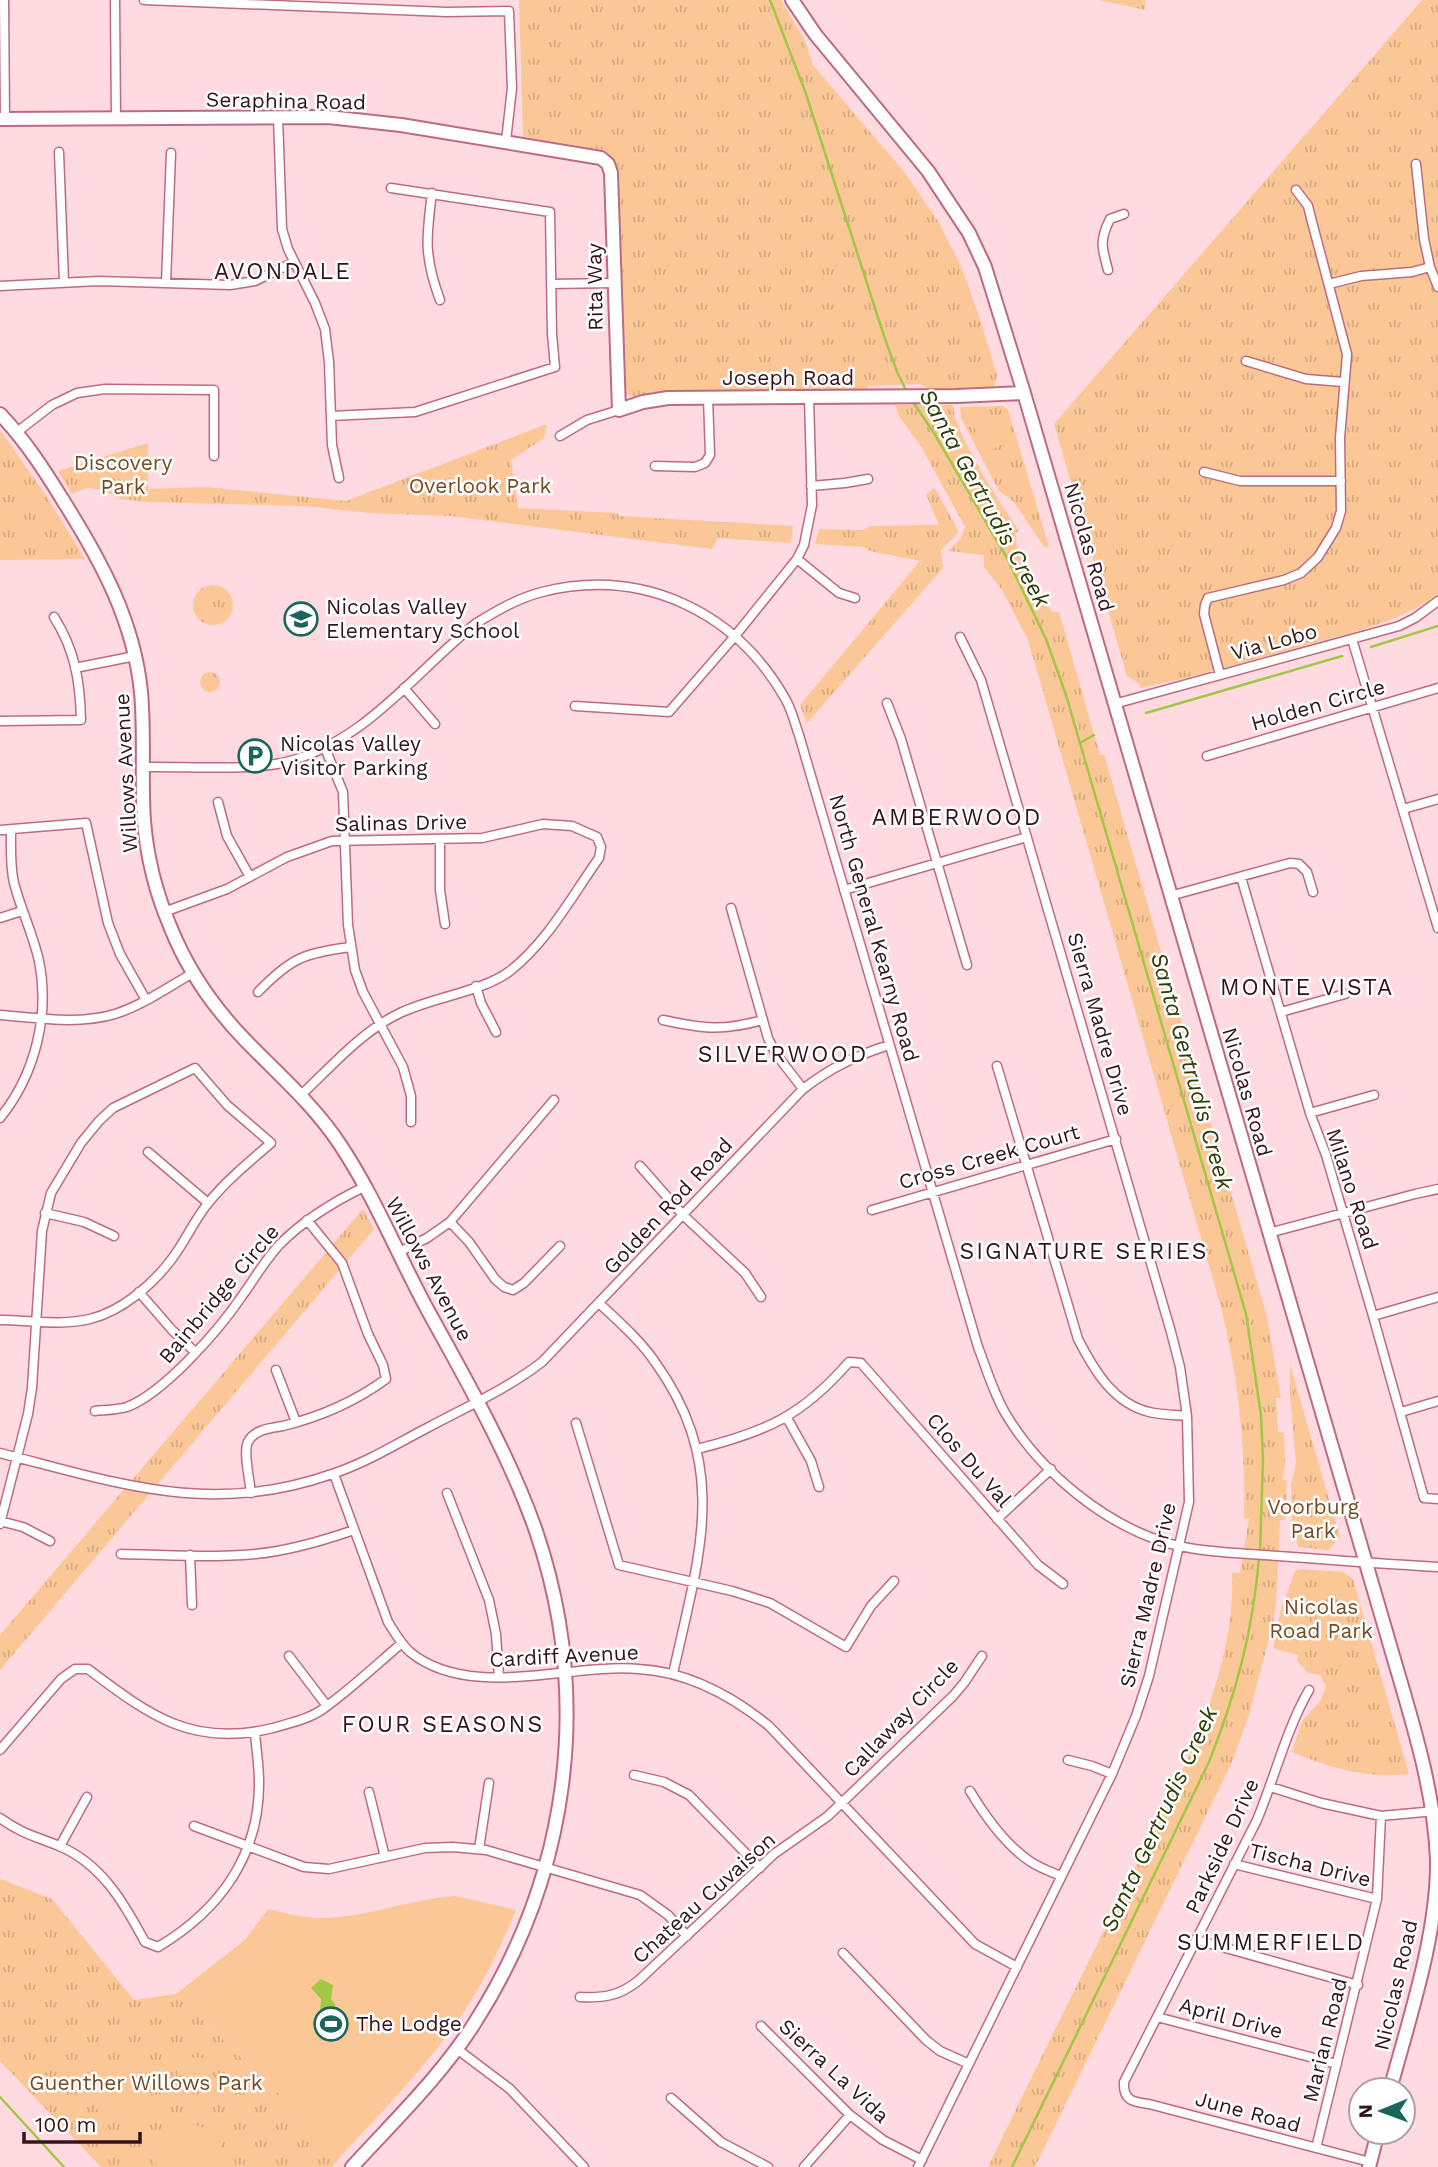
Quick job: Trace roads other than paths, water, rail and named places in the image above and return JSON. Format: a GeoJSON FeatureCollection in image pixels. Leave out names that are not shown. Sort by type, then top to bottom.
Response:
{"type":"FeatureCollection","features":[{"type":"Feature","properties":{"kind":"street"},"geometry":{"type":"LineString","coordinates":[[3,119],[4,0]]}},
{"type":"Feature","properties":{"kind":"street"},"geometry":{"type":"LineString","coordinates":[[115,0],[116,118]]}},
{"type":"Feature","properties":{"kind":"street"},"geometry":{"type":"LineString","coordinates":[[144,0],[434,12],[509,11],[512,88],[506,141]]}},
{"type":"Feature","properties":{"kind":"street","name":"Nicolas Road"},"geometry":{"type":"LineString","coordinates":[[792,0],[815,34],[928,171],[969,233],[985,267],[1421,1754],[1436,1811],[1437,1862],[1432,1923],[1426,1957],[1394,2076]]}},
{"type":"Feature","properties":{"kind":"street"},"geometry":{"type":"LineString","coordinates":[[278,117],[280,218],[285,241],[325,329],[332,445],[339,478]]}},
{"type":"Feature","properties":{"kind":"street","name":"Seraphina Road"},"geometry":{"type":"LineString","coordinates":[[3,119],[328,117],[506,141],[601,158],[608,164]]}},
{"type":"Feature","properties":{"kind":"street"},"geometry":{"type":"LineString","coordinates":[[59,152],[64,282]]}},
{"type":"Feature","properties":{"kind":"street"},"geometry":{"type":"LineString","coordinates":[[166,283],[171,153]]}},
{"type":"Feature","properties":{"kind":"street","name":"Rita Way"},"geometry":{"type":"LineString","coordinates":[[608,164],[611,173],[619,410]]}},
{"type":"Feature","properties":{"kind":"street"},"geometry":{"type":"LineString","coordinates":[[1416,164],[1424,239],[1430,267],[1438,286]]}},
{"type":"Feature","properties":{"kind":"street"},"geometry":{"type":"LineString","coordinates":[[331,416],[415,412],[555,367],[550,212],[391,188]]}},
{"type":"Feature","properties":{"kind":"street"},"geometry":{"type":"LineString","coordinates":[[1220,675],[1205,615],[1208,598],[1284,580],[1301,573],[1318,557],[1336,528],[1341,511],[1340,438],[1347,354],[1308,206],[1296,190]]}},
{"type":"Feature","properties":{"kind":"street"},"geometry":{"type":"LineString","coordinates":[[432,193],[427,228],[427,254],[440,300]]}},
{"type":"Feature","properties":{"kind":"street"},"geometry":{"type":"LineString","coordinates":[[1108,270],[1102,252],[1103,234],[1110,219],[1124,214]]}},
{"type":"Feature","properties":{"kind":"street"},"geometry":{"type":"LineString","coordinates":[[0,286],[64,282],[244,284],[294,262]]}},
{"type":"Feature","properties":{"kind":"street"},"geometry":{"type":"LineString","coordinates":[[1329,284],[1361,276],[1412,272],[1430,267]]}},
{"type":"Feature","properties":{"kind":"street"},"geometry":{"type":"LineString","coordinates":[[551,284],[614,283]]}},
{"type":"Feature","properties":{"kind":"street"},"geometry":{"type":"LineString","coordinates":[[1245,361],[1306,379],[1343,382]]}},
{"type":"Feature","properties":{"kind":"street"},"geometry":{"type":"LineString","coordinates":[[17,432],[52,405],[77,393],[105,390],[214,390],[214,456]]}},
{"type":"Feature","properties":{"kind":"street","name":"Joseph Road"},"geometry":{"type":"LineString","coordinates":[[560,436],[587,420],[655,399],[923,397],[1024,393]]}},
{"type":"Feature","properties":{"kind":"street"},"geometry":{"type":"LineString","coordinates":[[575,706],[669,712],[797,559],[809,525],[809,397]]}},
{"type":"Feature","properties":{"kind":"street"},"geometry":{"type":"LineString","coordinates":[[655,466],[695,467],[705,463],[710,455],[708,398]]}},
{"type":"Feature","properties":{"kind":"street","name":"Willows Avenue"},"geometry":{"type":"LineString","coordinates":[[0,414],[17,432],[60,496],[104,569],[122,611],[135,656],[141,696],[146,839],[164,912],[193,973],[227,1020],[301,1095],[341,1146],[508,1463],[536,1531],[558,1611],[566,1672],[565,1763],[558,1817],[547,1867],[516,1950],[474,2024],[437,2075],[352,2167]]}},
{"type":"Feature","properties":{"kind":"street"},"geometry":{"type":"LineString","coordinates":[[1204,472],[1240,481],[1340,481]]}},
{"type":"Feature","properties":{"kind":"street"},"geometry":{"type":"LineString","coordinates":[[811,486],[845,484],[868,479]]}},
{"type":"Feature","properties":{"kind":"street"},"geometry":{"type":"LineString","coordinates":[[797,559],[839,593],[855,598]]}},
{"type":"Feature","properties":{"kind":"street","name":"North General Kearny Road"},"geometry":{"type":"LineString","coordinates":[[143,767],[259,766],[302,758],[325,748],[362,725],[455,640],[496,611],[541,592],[601,585],[650,591],[710,617],[754,654],[787,702],[845,890],[978,1347],[1006,1415],[1019,1433],[1051,1469],[1079,1494],[1115,1522],[1138,1533],[1180,1546],[1234,1553],[1438,1567]]}},
{"type":"Feature","properties":{"kind":"street","name":"Via Lobo"},"geometry":{"type":"LineString","coordinates":[[1114,704],[1399,626],[1438,601]]}},
{"type":"Feature","properties":{"kind":"street"},"geometry":{"type":"LineString","coordinates":[[0,721],[81,720],[75,667],[65,636],[54,617]]}},
{"type":"Feature","properties":{"kind":"street","name":"Sierra Madre Drive"},"geometry":{"type":"LineString","coordinates":[[920,2163],[1112,1774],[1136,1716],[1149,1676],[1189,1502],[1187,1416],[1171,1332],[981,680],[960,637]]}},
{"type":"Feature","properties":{"kind":"street"},"geometry":{"type":"LineString","coordinates":[[1352,639],[1438,928]]}},
{"type":"Feature","properties":{"kind":"street"},"geometry":{"type":"LineString","coordinates":[[75,667],[135,656]]}},
{"type":"Feature","properties":{"kind":"street"},"geometry":{"type":"LineString","coordinates":[[404,688],[435,724]]}},
{"type":"Feature","properties":{"kind":"street","name":"Holden Circle"},"geometry":{"type":"LineString","coordinates":[[1208,756],[1438,688]]}},
{"type":"Feature","properties":{"kind":"street"},"geometry":{"type":"LineString","coordinates":[[887,703],[901,739],[967,965]]}},
{"type":"Feature","properties":{"kind":"street"},"geometry":{"type":"LineString","coordinates":[[325,748],[343,792],[348,925],[355,970],[363,992],[403,1067],[411,1096],[411,1122]]}},
{"type":"Feature","properties":{"kind":"street"},"geometry":{"type":"LineString","coordinates":[[1403,809],[1438,799]]}},
{"type":"Feature","properties":{"kind":"street"},"geometry":{"type":"LineString","coordinates":[[218,802],[227,836],[250,877]]}},
{"type":"Feature","properties":{"kind":"street"},"geometry":{"type":"LineString","coordinates":[[0,830],[86,823],[108,923],[120,954],[146,1000]]}},
{"type":"Feature","properties":{"kind":"street","name":"Salinas Drive"},"geometry":{"type":"LineString","coordinates":[[164,912],[227,889],[324,842],[346,839],[489,837],[527,826],[559,824],[572,826],[597,837],[601,847],[600,858],[542,938],[509,972],[476,986]]}},
{"type":"Feature","properties":{"kind":"street"},"geometry":{"type":"LineString","coordinates":[[0,1118],[10,1106],[27,1073],[37,1043],[41,1019],[41,976],[11,866],[11,830]]}},
{"type":"Feature","properties":{"kind":"street"},"geometry":{"type":"LineString","coordinates":[[845,890],[1027,837]]}},
{"type":"Feature","properties":{"kind":"street"},"geometry":{"type":"LineString","coordinates":[[440,839],[440,890],[445,924]]}},
{"type":"Feature","properties":{"kind":"street"},"geometry":{"type":"LineString","coordinates":[[1170,896],[1290,863],[1299,864],[1307,872],[1313,892]]}},
{"type":"Feature","properties":{"kind":"street","name":"Milano Road"},"geometry":{"type":"LineString","coordinates":[[1241,877],[1310,1113],[1343,1213],[1424,1498],[1438,1499]]}},
{"type":"Feature","properties":{"kind":"street"},"geometry":{"type":"LineString","coordinates":[[731,908],[763,1020],[776,1054],[803,1089]]}},
{"type":"Feature","properties":{"kind":"street"},"geometry":{"type":"LineString","coordinates":[[0,918],[22,911]]}},
{"type":"Feature","properties":{"kind":"street"},"geometry":{"type":"LineString","coordinates":[[258,992],[294,960],[313,952],[350,947]]}},
{"type":"Feature","properties":{"kind":"street"},"geometry":{"type":"LineString","coordinates":[[0,1015],[41,1019],[90,1019],[114,1014],[146,1000],[193,973]]}},
{"type":"Feature","properties":{"kind":"street"},"geometry":{"type":"LineString","coordinates":[[301,1095],[381,1024],[425,1002],[476,986],[481,1003],[496,1032]]}},
{"type":"Feature","properties":{"kind":"street"},"geometry":{"type":"LineString","coordinates":[[1281,1012],[1345,993]]}},
{"type":"Feature","properties":{"kind":"street"},"geometry":{"type":"LineString","coordinates":[[663,1020],[723,1029],[763,1020]]}},
{"type":"Feature","properties":{"kind":"street","name":"Golden Rod Road"},"geometry":{"type":"LineString","coordinates":[[0,1453],[158,1492],[220,1495],[282,1488],[334,1474],[370,1458],[510,1384],[542,1362],[803,1089],[853,1056],[890,1045]]}},
{"type":"Feature","properties":{"kind":"street"},"geometry":{"type":"LineString","coordinates":[[997,1066],[1078,1339],[1091,1364],[1108,1388],[1126,1403],[1149,1412],[1187,1416]]}},
{"type":"Feature","properties":{"kind":"street"},"geometry":{"type":"LineString","coordinates":[[0,1320],[36,1322],[69,1322],[92,1319],[124,1304],[171,1259],[208,1203],[271,1143],[227,1105],[195,1068],[113,1108],[99,1121],[63,1171],[51,1193],[45,1213],[36,1322],[32,1388],[0,1522],[23,1527],[50,1541]]}},
{"type":"Feature","properties":{"kind":"street"},"geometry":{"type":"LineString","coordinates":[[1310,1113],[1374,1095]]}},
{"type":"Feature","properties":{"kind":"street"},"geometry":{"type":"LineString","coordinates":[[397,1253],[427,1238],[450,1222],[554,1100]]}},
{"type":"Feature","properties":{"kind":"street","name":"Cross Creek Court"},"geometry":{"type":"LineString","coordinates":[[872,1210],[1115,1139]]}},
{"type":"Feature","properties":{"kind":"street"},"geometry":{"type":"LineString","coordinates":[[148,1152],[208,1203]]}},
{"type":"Feature","properties":{"kind":"street"},"geometry":{"type":"LineString","coordinates":[[640,1166],[683,1215],[746,1273],[761,1297]]}},
{"type":"Feature","properties":{"kind":"street","name":"Bainbridge Circle"},"geometry":{"type":"LineString","coordinates":[[95,1410],[124,1408],[160,1388],[230,1312],[281,1244],[307,1220],[335,1201],[364,1187]]}},
{"type":"Feature","properties":{"kind":"street"},"geometry":{"type":"LineString","coordinates":[[1269,1233],[1438,1189]]}},
{"type":"Feature","properties":{"kind":"street"},"geometry":{"type":"LineString","coordinates":[[45,1213],[84,1222],[114,1236]]}},
{"type":"Feature","properties":{"kind":"street"},"geometry":{"type":"LineString","coordinates":[[251,1493],[248,1440],[257,1432],[296,1422],[340,1406],[386,1379],[383,1365],[368,1334],[342,1263],[307,1220]]}},
{"type":"Feature","properties":{"kind":"street"},"geometry":{"type":"LineString","coordinates":[[450,1222],[469,1242],[495,1279],[504,1287],[513,1290],[524,1283],[560,1245]]}},
{"type":"Feature","properties":{"kind":"street"},"geometry":{"type":"LineString","coordinates":[[139,1292],[195,1352]]}},
{"type":"Feature","properties":{"kind":"street"},"geometry":{"type":"LineString","coordinates":[[1373,1316],[1438,1297]]}},
{"type":"Feature","properties":{"kind":"street"},"geometry":{"type":"LineString","coordinates":[[600,1304],[654,1360],[681,1406],[697,1449],[702,1479],[704,1523],[673,1674]]}},
{"type":"Feature","properties":{"kind":"street","name":"Clos Du Val"},"geometry":{"type":"LineString","coordinates":[[787,1418],[816,1397],[849,1362],[861,1363],[1038,1565],[1063,1584]]}},
{"type":"Feature","properties":{"kind":"street"},"geometry":{"type":"LineString","coordinates":[[276,1370],[296,1422]]}},
{"type":"Feature","properties":{"kind":"street"},"geometry":{"type":"LineString","coordinates":[[1401,1412],[1438,1401]]}},
{"type":"Feature","properties":{"kind":"street"},"geometry":{"type":"LineString","coordinates":[[697,1449],[748,1435],[787,1418],[811,1461],[819,1488]]}},
{"type":"Feature","properties":{"kind":"street"},"geometry":{"type":"LineString","coordinates":[[576,1423],[619,1565],[732,1591],[770,1603],[846,1647],[871,1606],[894,1581]]}},
{"type":"Feature","properties":{"kind":"street"},"geometry":{"type":"LineString","coordinates":[[997,1519],[1051,1469]]}},
{"type":"Feature","properties":{"kind":"street","name":"Cardiff Avenue"},"geometry":{"type":"LineString","coordinates":[[334,1474],[388,1622],[412,1653],[450,1673],[478,1678],[638,1669],[673,1674],[709,1687],[752,1711],[769,1726],[975,1944],[1017,1967]]}},
{"type":"Feature","properties":{"kind":"street"},"geometry":{"type":"LineString","coordinates":[[447,1493],[489,1600],[496,1634],[499,1676]]}},
{"type":"Feature","properties":{"kind":"street"},"geometry":{"type":"LineString","coordinates":[[121,1554],[258,1554],[317,1542],[354,1530]]}},
{"type":"Feature","properties":{"kind":"street"},"geometry":{"type":"LineString","coordinates":[[190,1555],[192,1605]]}},
{"type":"Feature","properties":{"kind":"street"},"geometry":{"type":"LineString","coordinates":[[0,1751],[61,1679],[75,1669],[88,1669],[153,1716],[182,1728],[220,1733],[255,1732],[296,1721],[327,1706],[402,1643]]}},
{"type":"Feature","properties":{"kind":"street"},"geometry":{"type":"LineString","coordinates":[[289,1656],[327,1706]]}},
{"type":"Feature","properties":{"kind":"street","name":"Callaway Circle"},"geometry":{"type":"LineString","coordinates":[[842,1802],[953,1696],[982,1656]]}},
{"type":"Feature","properties":{"kind":"street","name":"Parkside Drive"},"geometry":{"type":"LineString","coordinates":[[1123,2090],[1124,2082],[1271,1787],[1298,1708],[1309,1689]]}},
{"type":"Feature","properties":{"kind":"street"},"geometry":{"type":"LineString","coordinates":[[0,1818],[19,1831],[60,1846],[86,1860],[126,1907],[145,1942],[158,1947],[196,1921],[214,1902],[231,1880],[249,1847],[258,1807],[255,1732]]}},
{"type":"Feature","properties":{"kind":"street"},"geometry":{"type":"LineString","coordinates":[[1068,1760],[1112,1774]]}},
{"type":"Feature","properties":{"kind":"street"},"geometry":{"type":"LineString","coordinates":[[634,1775],[664,1782],[689,1795],[760,1868]]}},
{"type":"Feature","properties":{"kind":"street"},"geometry":{"type":"LineString","coordinates":[[479,1849],[489,1783]]}},
{"type":"Feature","properties":{"kind":"street"},"geometry":{"type":"LineString","coordinates":[[1271,1787],[1321,1803],[1381,1816],[1436,1811]]}},
{"type":"Feature","properties":{"kind":"street"},"geometry":{"type":"LineString","coordinates":[[970,1791],[986,1817],[1021,1854],[1032,1863],[1061,1876]]}},
{"type":"Feature","properties":{"kind":"street"},"geometry":{"type":"LineString","coordinates":[[369,1792],[384,1857]]}},
{"type":"Feature","properties":{"kind":"street"},"geometry":{"type":"LineString","coordinates":[[60,1846],[87,1797]]}},
{"type":"Feature","properties":{"kind":"street","name":"Chateau Cuvaison"},"geometry":{"type":"LineString","coordinates":[[580,1997],[604,1998],[626,1990],[774,1854],[820,1824],[842,1802]]}},
{"type":"Feature","properties":{"kind":"street","name":"Marian Road"},"geometry":{"type":"LineString","coordinates":[[1315,2148],[1358,1985],[1377,1899],[1381,1816]]}},
{"type":"Feature","properties":{"kind":"street"},"geometry":{"type":"LineString","coordinates":[[194,1826],[287,1862],[317,1868],[329,1868],[425,1848],[479,1849],[640,1895],[668,1915],[687,1936]]}},
{"type":"Feature","properties":{"kind":"street","name":"Tischa Drive"},"geometry":{"type":"LineString","coordinates":[[1234,1864],[1377,1899]]}},
{"type":"Feature","properties":{"kind":"street"},"geometry":{"type":"LineString","coordinates":[[1197,1940],[1358,1985]]}},
{"type":"Feature","properties":{"kind":"street"},"geometry":{"type":"LineString","coordinates":[[843,1954],[926,2040],[969,2064]]}},
{"type":"Feature","properties":{"kind":"street","name":"April Drive"},"geometry":{"type":"LineString","coordinates":[[1157,2017],[1337,2064]]}},
{"type":"Feature","properties":{"kind":"street","name":"Sierra La Vida"},"geometry":{"type":"LineString","coordinates":[[761,2026],[850,2115],[920,2163]]}},
{"type":"Feature","properties":{"kind":"street"},"geometry":{"type":"LineString","coordinates":[[457,2049],[510,2089],[584,2167]]}},
{"type":"Feature","properties":{"kind":"street","name":"June Road"},"geometry":{"type":"LineString","coordinates":[[1123,2090],[1125,2097],[1132,2102],[1149,2104],[1370,2164]]}},
{"type":"Feature","properties":{"kind":"street"},"geometry":{"type":"LineString","coordinates":[[671,2098],[721,2142],[768,2167]]}},
{"type":"Feature","properties":{"kind":"street"},"geometry":{"type":"LineString","coordinates":[[804,2167],[850,2115]]}},
{"type":"Feature","properties":{"kind":"street"},"geometry":{"type":"LineString","coordinates":[[1370,2164],[1374,2146]]}},
{"type":"Feature","properties":{"kind":"waterway","name":"Santa Gertrudis Creek"},"geometry":{"type":"LineString","coordinates":[[770,0],[805,91],[884,336],[906,390]]}},
{"type":"Feature","properties":{"kind":"waterway","name":"Santa Gertrudis Creek"},"geometry":{"type":"LineString","coordinates":[[913,402],[1007,558],[1046,639],[1066,695],[1246,1314],[1261,1415],[1263,1461],[1260,1551]]}},
{"type":"Feature","properties":{"kind":"waterway"},"geometry":{"type":"LineString","coordinates":[[1371,647],[1438,626]]}},
{"type":"Feature","properties":{"kind":"waterway"},"geometry":{"type":"LineString","coordinates":[[1146,713],[1342,656]]}},
{"type":"Feature","properties":{"kind":"waterway"},"geometry":{"type":"LineString","coordinates":[[1080,743],[1094,735]]}},
{"type":"Feature","properties":{"kind":"waterway","name":"Santa Gertrudis Creek"},"geometry":{"type":"LineString","coordinates":[[1012,2167],[1209,1762],[1242,1662],[1259,1558]]}},
{"type":"Feature","properties":{"kind":"waterway"},"geometry":{"type":"LineString","coordinates":[[0,2097],[64,2167]]}},
{"type":"Feature","properties":{"kind":"place","name":"Nicolas Valley Elementary School"},"geometry":{"type":"Point","coordinates":[301,619]}},
{"type":"Feature","properties":{"kind":"place","name":"Nicolas Valley Visitor Parking"},"geometry":{"type":"Point","coordinates":[255,756]}},
{"type":"Feature","properties":{"kind":"place","name":"The Lodge"},"geometry":{"type":"Point","coordinates":[331,2024]}},
{"type":"Feature","properties":{"kind":"district","name":"AVONDALE"},"geometry":{"type":"Point","coordinates":[283,271]}},
{"type":"Feature","properties":{"kind":"district","name":"AMBERWOOD"},"geometry":{"type":"Point","coordinates":[957,817]}},
{"type":"Feature","properties":{"kind":"district","name":"MONTE VISTA"},"geometry":{"type":"Point","coordinates":[1307,987]}},
{"type":"Feature","properties":{"kind":"district","name":"SILVERWOOD"},"geometry":{"type":"Point","coordinates":[783,1054]}},
{"type":"Feature","properties":{"kind":"district","name":"SIGNATURE SERIES"},"geometry":{"type":"Point","coordinates":[1084,1251]}},
{"type":"Feature","properties":{"kind":"district","name":"FOUR SEASONS"},"geometry":{"type":"Point","coordinates":[443,1724]}},
{"type":"Feature","properties":{"kind":"district","name":"SUMMERFIELD"},"geometry":{"type":"Point","coordinates":[1271,1942]}},
{"type":"Feature","properties":{"kind":"park label","name":"Discovery Park"},"geometry":{"type":"Point","coordinates":[123,475]}},
{"type":"Feature","properties":{"kind":"park label","name":"Overlook Park"},"geometry":{"type":"Point","coordinates":[480,486]}},
{"type":"Feature","properties":{"kind":"park label","name":"Voorburg Park"},"geometry":{"type":"Point","coordinates":[1313,1519]}},
{"type":"Feature","properties":{"kind":"park label","name":"Nicolas Road Park"},"geometry":{"type":"Point","coordinates":[1321,1619]}},
{"type":"Feature","properties":{"kind":"park label","name":"Guenther Willows Park"},"geometry":{"type":"Point","coordinates":[146,2083]}}]}
